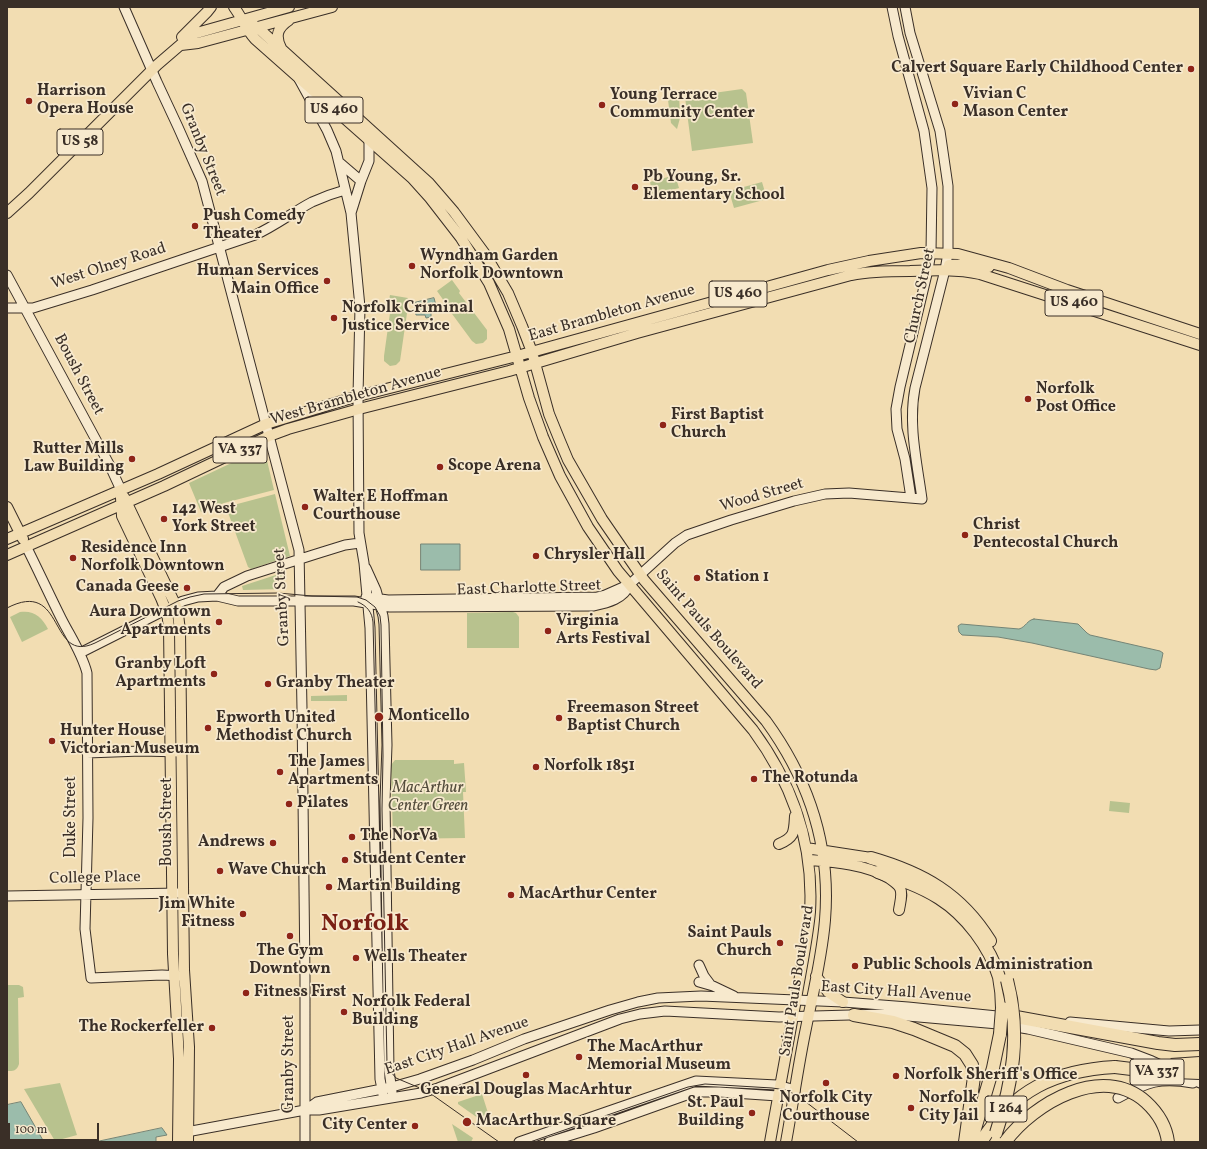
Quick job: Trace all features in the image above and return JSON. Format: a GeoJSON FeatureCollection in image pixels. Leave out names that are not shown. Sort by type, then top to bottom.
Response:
{"type":"FeatureCollection","features":[{"type":"Feature","properties":{"kind":"highway"},"geometry":{"type":"LineString","coordinates":[[871,858],[920,876],[942,888],[957,900],[972,916],[996,951],[1007,980],[1013,1008],[1014,1052],[1007,1095],[993,1142]]}},
{"type":"Feature","properties":{"kind":"highway"},"geometry":{"type":"LineString","coordinates":[[878,872],[914,885],[948,904],[961,916],[978,937],[991,959],[999,978],[1002,1008],[1000,1034],[971,1142]]}},
{"type":"Feature","properties":{"kind":"highway"},"geometry":{"type":"LineString","coordinates":[[854,1015],[893,1022],[914,1029],[955,1046],[965,1054],[972,1065],[974,1077],[965,1142]]}},
{"type":"Feature","properties":{"kind":"highway"},"geometry":{"type":"LineString","coordinates":[[1016,1017],[1158,1043],[1175,1045],[1200,1044]]}},
{"type":"Feature","properties":{"kind":"highway","name":"I 264"},"geometry":{"type":"LineString","coordinates":[[981,1142],[991,1126],[1005,1110],[1019,1098],[1041,1084],[1057,1077],[1094,1068],[1200,1063]]}},
{"type":"Feature","properties":{"kind":"highway","name":"VA 337"},"geometry":{"type":"LineString","coordinates":[[1115,1067],[1148,1072],[1200,1072]]}},
{"type":"Feature","properties":{"kind":"highway"},"geometry":{"type":"LineString","coordinates":[[1005,1142],[1027,1118],[1049,1103],[1087,1088],[1103,1087],[1126,1090],[1143,1099],[1159,1117],[1168,1142]]}},
{"type":"Feature","properties":{"kind":"main road","name":"Granby Street"},"geometry":{"type":"LineString","coordinates":[[124,7],[202,181],[298,550],[305,978],[305,1142]]}},
{"type":"Feature","properties":{"kind":"main road"},"geometry":{"type":"LineString","coordinates":[[171,52],[186,32],[211,7]]}},
{"type":"Feature","properties":{"kind":"main road","name":"US 460"},"geometry":{"type":"LineString","coordinates":[[234,7],[243,20],[246,30],[370,141]]}},
{"type":"Feature","properties":{"kind":"main road","name":"US 58"},"geometry":{"type":"LineString","coordinates":[[7,213],[171,52],[193,34],[289,7]]}},
{"type":"Feature","properties":{"kind":"main road","name":"US 58"},"geometry":{"type":"LineString","coordinates":[[181,45],[198,43],[332,7]]}},
{"type":"Feature","properties":{"kind":"main road","name":"Church Street"},"geometry":{"type":"LineString","coordinates":[[892,7],[899,42],[924,131],[932,193],[928,270],[896,409],[897,429],[905,459],[911,498]]}},
{"type":"Feature","properties":{"kind":"main road","name":"Church Street"},"geometry":{"type":"LineString","coordinates":[[905,7],[910,33],[940,131],[948,186],[948,253],[946,268],[915,388],[913,402],[912,428],[922,499]]}},
{"type":"Feature","properties":{"kind":"main road"},"geometry":{"type":"LineString","coordinates":[[283,51],[277,37],[278,30],[282,24],[292,18]]}},
{"type":"Feature","properties":{"kind":"main road","name":"US 460"},"geometry":{"type":"LineString","coordinates":[[243,20],[257,27],[368,128]]}},
{"type":"Feature","properties":{"kind":"main road"},"geometry":{"type":"LineString","coordinates":[[299,79],[327,130],[340,163],[351,213],[360,307],[358,396],[360,543],[364,563],[371,660],[380,1072],[384,1099]]}},
{"type":"Feature","properties":{"kind":"main road"},"geometry":{"type":"LineString","coordinates":[[351,213],[369,161],[370,141],[368,128]]}},
{"type":"Feature","properties":{"kind":"main road","name":"Saint Pauls Boulevard"},"geometry":{"type":"LineString","coordinates":[[368,128],[429,183],[468,230],[498,274],[508,293],[532,352],[549,414],[568,460],[602,519],[640,574],[758,712],[780,741],[791,759],[805,789],[813,809],[824,861],[826,905],[824,930],[786,1142]]}},
{"type":"Feature","properties":{"kind":"main road","name":"Saint Pauls Boulevard"},"geometry":{"type":"LineString","coordinates":[[370,141],[412,178],[430,198],[461,238],[494,293],[509,330],[539,427],[568,492],[595,539],[618,571],[753,730],[777,766],[796,808],[808,860],[810,890],[809,921],[770,1142]]}},
{"type":"Feature","properties":{"kind":"main road"},"geometry":{"type":"LineString","coordinates":[[340,163],[361,181]]}},
{"type":"Feature","properties":{"kind":"main road","name":"West Olney Road"},"geometry":{"type":"LineString","coordinates":[[7,308],[33,308],[92,290],[263,231],[311,202],[345,190]]}},
{"type":"Feature","properties":{"kind":"main road","name":"East Brambleton Avenue"},"geometry":{"type":"LineString","coordinates":[[517,356],[839,267],[930,254],[948,253],[978,258],[1067,290],[1200,334]]}},
{"type":"Feature","properties":{"kind":"main road"},"geometry":{"type":"LineString","coordinates":[[868,272],[887,265],[930,254]]}},
{"type":"Feature","properties":{"kind":"main road"},"geometry":{"type":"LineString","coordinates":[[946,268],[960,264],[972,264],[997,269],[1009,268]]}},
{"type":"Feature","properties":{"kind":"main road","name":"East Brambleton Avenue"},"geometry":{"type":"LineString","coordinates":[[521,368],[637,333],[846,276],[868,272],[946,268],[991,276],[1200,345]]}},
{"type":"Feature","properties":{"kind":"main road","name":"Boush Street"},"geometry":{"type":"LineString","coordinates":[[7,275],[112,470],[121,490],[124,503],[175,605],[178,614],[181,636],[183,893],[179,976]]}},
{"type":"Feature","properties":{"kind":"main road","name":"West Brambleton Avenue"},"geometry":{"type":"LineString","coordinates":[[7,539],[158,474],[266,424],[358,396],[517,356]]}},
{"type":"Feature","properties":{"kind":"main road","name":"West Brambleton Avenue"},"geometry":{"type":"LineString","coordinates":[[7,555],[269,436],[359,409],[521,368]]}},
{"type":"Feature","properties":{"kind":"main road","name":"Wood Street"},"geometry":{"type":"LineString","coordinates":[[630,584],[675,543],[687,535],[794,501],[837,493],[922,499]]}},
{"type":"Feature","properties":{"kind":"main road","name":"Boush Street"},"geometry":{"type":"LineString","coordinates":[[124,503],[122,516],[166,610],[169,627],[172,893],[179,976],[189,1047],[182,1135],[188,1142]]}},
{"type":"Feature","properties":{"kind":"main road","name":"Duke Street"},"geometry":{"type":"LineString","coordinates":[[7,507],[86,666],[88,682],[88,818],[85,929],[91,978],[179,976]]}},
{"type":"Feature","properties":{"kind":"main road"},"geometry":{"type":"LineString","coordinates":[[217,596],[223,588],[234,582],[339,547],[360,543]]}},
{"type":"Feature","properties":{"kind":"main road"},"geometry":{"type":"LineString","coordinates":[[364,563],[376,590],[384,624],[387,745],[385,801],[389,1070],[393,1098]]}},
{"type":"Feature","properties":{"kind":"main road","name":"East Charlotte Street"},"geometry":{"type":"LineString","coordinates":[[80,653],[175,605],[194,598],[217,596],[238,601],[367,600],[380,603],[592,598],[605,595],[630,584]]}},
{"type":"Feature","properties":{"kind":"main road"},"geometry":{"type":"LineString","coordinates":[[87,753],[141,751],[182,752]]}},
{"type":"Feature","properties":{"kind":"main road"},"geometry":{"type":"LineString","coordinates":[[779,844],[790,838],[794,833],[796,808]]}},
{"type":"Feature","properties":{"kind":"main road"},"geometry":{"type":"LineString","coordinates":[[806,848],[871,858]]}},
{"type":"Feature","properties":{"kind":"main road"},"geometry":{"type":"LineString","coordinates":[[808,860],[854,866],[878,872],[895,882],[900,888],[902,895],[899,910]]}},
{"type":"Feature","properties":{"kind":"main road","name":"College Place"},"geometry":{"type":"LineString","coordinates":[[7,896],[183,893]]}},
{"type":"Feature","properties":{"kind":"main road"},"geometry":{"type":"LineString","coordinates":[[699,965],[710,984]]}},
{"type":"Feature","properties":{"kind":"main road"},"geometry":{"type":"LineString","coordinates":[[816,976],[828,992],[843,1002]]}},
{"type":"Feature","properties":{"kind":"main road"},"geometry":{"type":"LineString","coordinates":[[699,982],[710,984],[737,998],[725,1014]]}},
{"type":"Feature","properties":{"kind":"main road","name":"East City Hall Avenue"},"geometry":{"type":"LineString","coordinates":[[305,1110],[317,1102],[382,1090],[440,1072],[524,1040],[619,1007],[648,1000],[675,997],[691,996],[843,1002],[1169,1031],[1200,1030]]}},
{"type":"Feature","properties":{"kind":"main road","name":"East City Hall Avenue"},"geometry":{"type":"LineString","coordinates":[[305,1110],[319,1110],[427,1091],[626,1017],[665,1011],[793,1017],[895,1014],[1018,1027],[1131,1052],[1156,1062],[1200,1084]]}},
{"type":"Feature","properties":{"kind":"main road"},"geometry":{"type":"LineString","coordinates":[[1118,1098],[1143,1085],[1161,1080],[1200,1084]]}},
{"type":"Feature","properties":{"kind":"main road"},"geometry":{"type":"LineString","coordinates":[[520,1142],[692,1082],[706,1081],[779,1091]]}},
{"type":"Feature","properties":{"kind":"main road"},"geometry":{"type":"LineString","coordinates":[[549,1142],[589,1130],[695,1092],[795,1091]]}},
{"type":"Feature","properties":{"kind":"main road"},"geometry":{"type":"LineString","coordinates":[[182,1135],[305,1110]]}},
{"type":"Feature","properties":{"kind":"green space"},"geometry":{"type":"Polygon","coordinates":[[[742,89],[746,93],[753,143],[692,151],[685,97],[742,89]]]}},
{"type":"Feature","properties":{"kind":"green space"},"geometry":{"type":"Polygon","coordinates":[[[679,93],[680,118],[677,129],[671,123],[668,100],[670,94],[679,93]]]}},
{"type":"Feature","properties":{"kind":"green space"},"geometry":{"type":"Polygon","coordinates":[[[675,175],[679,188],[653,195],[650,182],[675,175]]]}},
{"type":"Feature","properties":{"kind":"green space"},"geometry":{"type":"Polygon","coordinates":[[[762,182],[767,199],[734,208],[729,191],[762,182]]]}},
{"type":"Feature","properties":{"kind":"green space"},"geometry":{"type":"Polygon","coordinates":[[[452,280],[460,291],[459,293],[487,330],[487,339],[483,343],[476,344],[472,341],[437,291],[452,280]]]}},
{"type":"Feature","properties":{"kind":"green space"},"geometry":{"type":"Polygon","coordinates":[[[390,295],[408,298],[400,361],[396,365],[390,366],[384,361],[384,356],[390,313],[386,313],[390,295]]]}},
{"type":"Feature","properties":{"kind":"green space"},"geometry":{"type":"Polygon","coordinates":[[[259,450],[265,452],[274,490],[224,503],[201,512],[189,483],[259,450]]]}},
{"type":"Feature","properties":{"kind":"green space"},"geometry":{"type":"Polygon","coordinates":[[[275,494],[290,556],[251,569],[248,567],[226,507],[275,494]]]}},
{"type":"Feature","properties":{"kind":"green space"},"geometry":{"type":"Polygon","coordinates":[[[285,572],[285,589],[243,590],[242,586],[285,572]]]}},
{"type":"Feature","properties":{"kind":"green space"},"geometry":{"type":"Polygon","coordinates":[[[20,612],[29,612],[37,615],[48,629],[22,642],[10,617],[20,612]]]}},
{"type":"Feature","properties":{"kind":"green space"},"geometry":{"type":"Polygon","coordinates":[[[513,612],[519,617],[519,648],[467,648],[467,613],[513,612]]]}},
{"type":"Feature","properties":{"kind":"green space"},"geometry":{"type":"Polygon","coordinates":[[[347,695],[347,701],[311,701],[311,696],[347,695]]]}},
{"type":"Feature","properties":{"kind":"green space","name":"MacArthur Center Green"},"geometry":{"type":"Polygon","coordinates":[[[395,760],[454,760],[454,764],[464,763],[466,792],[463,792],[465,838],[393,839],[391,765],[395,760]]]}},
{"type":"Feature","properties":{"kind":"green space"},"geometry":{"type":"Polygon","coordinates":[[[1110,801],[1130,803],[1129,813],[1109,811],[1110,801]]]}},
{"type":"Feature","properties":{"kind":"green space"},"geometry":{"type":"Polygon","coordinates":[[[7,985],[19,985],[23,987],[24,997],[18,998],[19,1064],[13,1071],[7,1071],[7,985]]]}},
{"type":"Feature","properties":{"kind":"green space"},"geometry":{"type":"Polygon","coordinates":[[[60,1083],[77,1135],[55,1141],[24,1089],[60,1083]]]}},
{"type":"Feature","properties":{"kind":"green space"},"geometry":{"type":"Polygon","coordinates":[[[482,1094],[489,1116],[485,1123],[458,1104],[458,1102],[482,1094]]]}},
{"type":"Feature","properties":{"kind":"green space"},"geometry":{"type":"Polygon","coordinates":[[[452,1124],[473,1138],[471,1142],[458,1142],[452,1124]]]}},
{"type":"Feature","properties":{"kind":"shaded area"},"geometry":{"type":"Polygon","coordinates":[[[434,298],[437,309],[431,313],[431,317],[426,318],[425,315],[416,315],[414,303],[434,298]]]}},
{"type":"Feature","properties":{"kind":"shaded area"},"geometry":{"type":"Polygon","coordinates":[[[421,544],[460,544],[460,570],[421,570],[421,544]]]}},
{"type":"Feature","properties":{"kind":"shaded area"},"geometry":{"type":"Polygon","coordinates":[[[1034,619],[1078,624],[1090,635],[1160,651],[1163,653],[1160,668],[1156,670],[1149,669],[998,637],[962,635],[959,632],[958,626],[961,624],[1019,629],[1034,619]]]}},
{"type":"Feature","properties":{"kind":"shaded area"},"geometry":{"type":"Polygon","coordinates":[[[21,1102],[44,1142],[7,1142],[7,1105],[21,1102]]]}},
{"type":"Feature","properties":{"kind":"shaded area"},"geometry":{"type":"Polygon","coordinates":[[[162,1128],[167,1135],[156,1137],[156,1142],[95,1142],[162,1128]]]}},
{"type":"Feature","properties":{"kind":"tram line"},"geometry":{"type":"LineString","coordinates":[[7,608],[26,602],[39,603],[48,611],[62,633],[70,642],[80,647],[95,643],[178,601],[204,594],[278,593],[312,596],[357,597],[366,600],[375,607],[380,616],[381,625],[383,756],[382,809],[387,1064],[396,1078],[427,1091],[499,1142]]}},
{"type":"Feature","properties":{"kind":"tram line"},"geometry":{"type":"LineString","coordinates":[[358,602],[364,605],[372,615],[373,622],[377,785]]}},
{"type":"Feature","properties":{"kind":"tram line"},"geometry":{"type":"LineString","coordinates":[[530,1142],[688,1087],[705,1084],[787,1090],[802,1099],[858,1142]]}},
{"type":"Feature","properties":{"kind":"place","name":"Calvert Square Early Childhood Center"},"geometry":{"type":"Point","coordinates":[1191,69]}},
{"type":"Feature","properties":{"kind":"place","name":"Harrison Opera House"},"geometry":{"type":"Point","coordinates":[29,101]}},
{"type":"Feature","properties":{"kind":"place","name":"Vivian C Mason Center"},"geometry":{"type":"Point","coordinates":[955,104]}},
{"type":"Feature","properties":{"kind":"place","name":"Young Terrace Community Center"},"geometry":{"type":"Point","coordinates":[602,105]}},
{"type":"Feature","properties":{"kind":"place","name":"Pb Young, Sr. Elementary School"},"geometry":{"type":"Point","coordinates":[635,187]}},
{"type":"Feature","properties":{"kind":"place","name":"Push Comedy Theater"},"geometry":{"type":"Point","coordinates":[195,226]}},
{"type":"Feature","properties":{"kind":"place","name":"Wyndham Garden Norfolk Downtown"},"geometry":{"type":"Point","coordinates":[412,266]}},
{"type":"Feature","properties":{"kind":"place","name":"Human Services Main Office"},"geometry":{"type":"Point","coordinates":[327,281]}},
{"type":"Feature","properties":{"kind":"place","name":"Norfolk Criminal Justice Service"},"geometry":{"type":"Point","coordinates":[334,318]}},
{"type":"Feature","properties":{"kind":"place","name":"Norfolk Post Office"},"geometry":{"type":"Point","coordinates":[1028,399]}},
{"type":"Feature","properties":{"kind":"place","name":"First Baptist Church"},"geometry":{"type":"Point","coordinates":[663,425]}},
{"type":"Feature","properties":{"kind":"place","name":"Rutter Mills Law Building"},"geometry":{"type":"Point","coordinates":[132,459]}},
{"type":"Feature","properties":{"kind":"place","name":"Scope Arena"},"geometry":{"type":"Point","coordinates":[440,467]}},
{"type":"Feature","properties":{"kind":"place","name":"Walter E Hoffman Courthouse"},"geometry":{"type":"Point","coordinates":[305,507]}},
{"type":"Feature","properties":{"kind":"place","name":"142 West York Street"},"geometry":{"type":"Point","coordinates":[164,519]}},
{"type":"Feature","properties":{"kind":"place","name":"Christ Pentecostal Church"},"geometry":{"type":"Point","coordinates":[965,535]}},
{"type":"Feature","properties":{"kind":"place","name":"Chrysler Hall"},"geometry":{"type":"Point","coordinates":[536,556]}},
{"type":"Feature","properties":{"kind":"place","name":"Residence Inn Norfolk Downtown"},"geometry":{"type":"Point","coordinates":[73,558]}},
{"type":"Feature","properties":{"kind":"place","name":"Station 1"},"geometry":{"type":"Point","coordinates":[697,578]}},
{"type":"Feature","properties":{"kind":"place","name":"Canada Geese"},"geometry":{"type":"Point","coordinates":[187,588]}},
{"type":"Feature","properties":{"kind":"place","name":"Aura Downtown Apartments"},"geometry":{"type":"Point","coordinates":[219,622]}},
{"type":"Feature","properties":{"kind":"place","name":"Virginia Arts Festival"},"geometry":{"type":"Point","coordinates":[548,631]}},
{"type":"Feature","properties":{"kind":"place","name":"Granby Loft Apartments"},"geometry":{"type":"Point","coordinates":[214,674]}},
{"type":"Feature","properties":{"kind":"place","name":"Granby Theater"},"geometry":{"type":"Point","coordinates":[268,684]}},
{"type":"Feature","properties":{"kind":"place","name":"Monticello"},"geometry":{"type":"Point","coordinates":[379,717]}},
{"type":"Feature","properties":{"kind":"place","name":"Freemason Street Baptist Church"},"geometry":{"type":"Point","coordinates":[559,718]}},
{"type":"Feature","properties":{"kind":"place","name":"Epworth United Methodist Church"},"geometry":{"type":"Point","coordinates":[208,728]}},
{"type":"Feature","properties":{"kind":"place","name":"Hunter House Victorian Museum"},"geometry":{"type":"Point","coordinates":[52,741]}},
{"type":"Feature","properties":{"kind":"place","name":"Norfolk 1851"},"geometry":{"type":"Point","coordinates":[536,767]}},
{"type":"Feature","properties":{"kind":"place","name":"The James Apartments"},"geometry":{"type":"Point","coordinates":[280,772]}},
{"type":"Feature","properties":{"kind":"place","name":"The Rotunda"},"geometry":{"type":"Point","coordinates":[754,779]}},
{"type":"Feature","properties":{"kind":"place","name":"Pilates"},"geometry":{"type":"Point","coordinates":[289,804]}},
{"type":"Feature","properties":{"kind":"place","name":"The NorVa"},"geometry":{"type":"Point","coordinates":[352,837]}},
{"type":"Feature","properties":{"kind":"place","name":"Andrews"},"geometry":{"type":"Point","coordinates":[273,843]}},
{"type":"Feature","properties":{"kind":"place","name":"Student Center"},"geometry":{"type":"Point","coordinates":[345,860]}},
{"type":"Feature","properties":{"kind":"place","name":"Wave Church"},"geometry":{"type":"Point","coordinates":[220,871]}},
{"type":"Feature","properties":{"kind":"place","name":"Martin Building"},"geometry":{"type":"Point","coordinates":[329,887]}},
{"type":"Feature","properties":{"kind":"place","name":"MacArthur Center"},"geometry":{"type":"Point","coordinates":[511,895]}},
{"type":"Feature","properties":{"kind":"place","name":"Jim White Fitness"},"geometry":{"type":"Point","coordinates":[243,914]}},
{"type":"Feature","properties":{"kind":"place","name":"The Gym Downtown"},"geometry":{"type":"Point","coordinates":[290,936]}},
{"type":"Feature","properties":{"kind":"place","name":"Saint Pauls Church"},"geometry":{"type":"Point","coordinates":[780,943]}},
{"type":"Feature","properties":{"kind":"place","name":"Wells Theater"},"geometry":{"type":"Point","coordinates":[356,958]}},
{"type":"Feature","properties":{"kind":"place","name":"Public Schools Administration"},"geometry":{"type":"Point","coordinates":[855,966]}},
{"type":"Feature","properties":{"kind":"place","name":"Fitness First"},"geometry":{"type":"Point","coordinates":[246,993]}},
{"type":"Feature","properties":{"kind":"place","name":"Norfolk Federal Building"},"geometry":{"type":"Point","coordinates":[344,1012]}},
{"type":"Feature","properties":{"kind":"place","name":"The Rockerfeller"},"geometry":{"type":"Point","coordinates":[212,1028]}},
{"type":"Feature","properties":{"kind":"place","name":"The MacArthur Memorial Museum"},"geometry":{"type":"Point","coordinates":[579,1057]}},
{"type":"Feature","properties":{"kind":"place","name":"General Douglas MacArhtur"},"geometry":{"type":"Point","coordinates":[526,1075]}},
{"type":"Feature","properties":{"kind":"place","name":"Norfolk Sheriff's Office"},"geometry":{"type":"Point","coordinates":[896,1076]}},
{"type":"Feature","properties":{"kind":"place","name":"Norfolk City Courthouse"},"geometry":{"type":"Point","coordinates":[826,1083]}},
{"type":"Feature","properties":{"kind":"place","name":"Norfolk City Jail"},"geometry":{"type":"Point","coordinates":[911,1108]}},
{"type":"Feature","properties":{"kind":"place","name":"St. Paul Building"},"geometry":{"type":"Point","coordinates":[752,1113]}},
{"type":"Feature","properties":{"kind":"place","name":"MacArthur Square"},"geometry":{"type":"Point","coordinates":[467,1122]}},
{"type":"Feature","properties":{"kind":"place","name":"City Center"},"geometry":{"type":"Point","coordinates":[415,1126]}},
{"type":"Feature","properties":{"kind":"district","name":"Norfolk"},"geometry":{"type":"Point","coordinates":[365,926]}}]}
